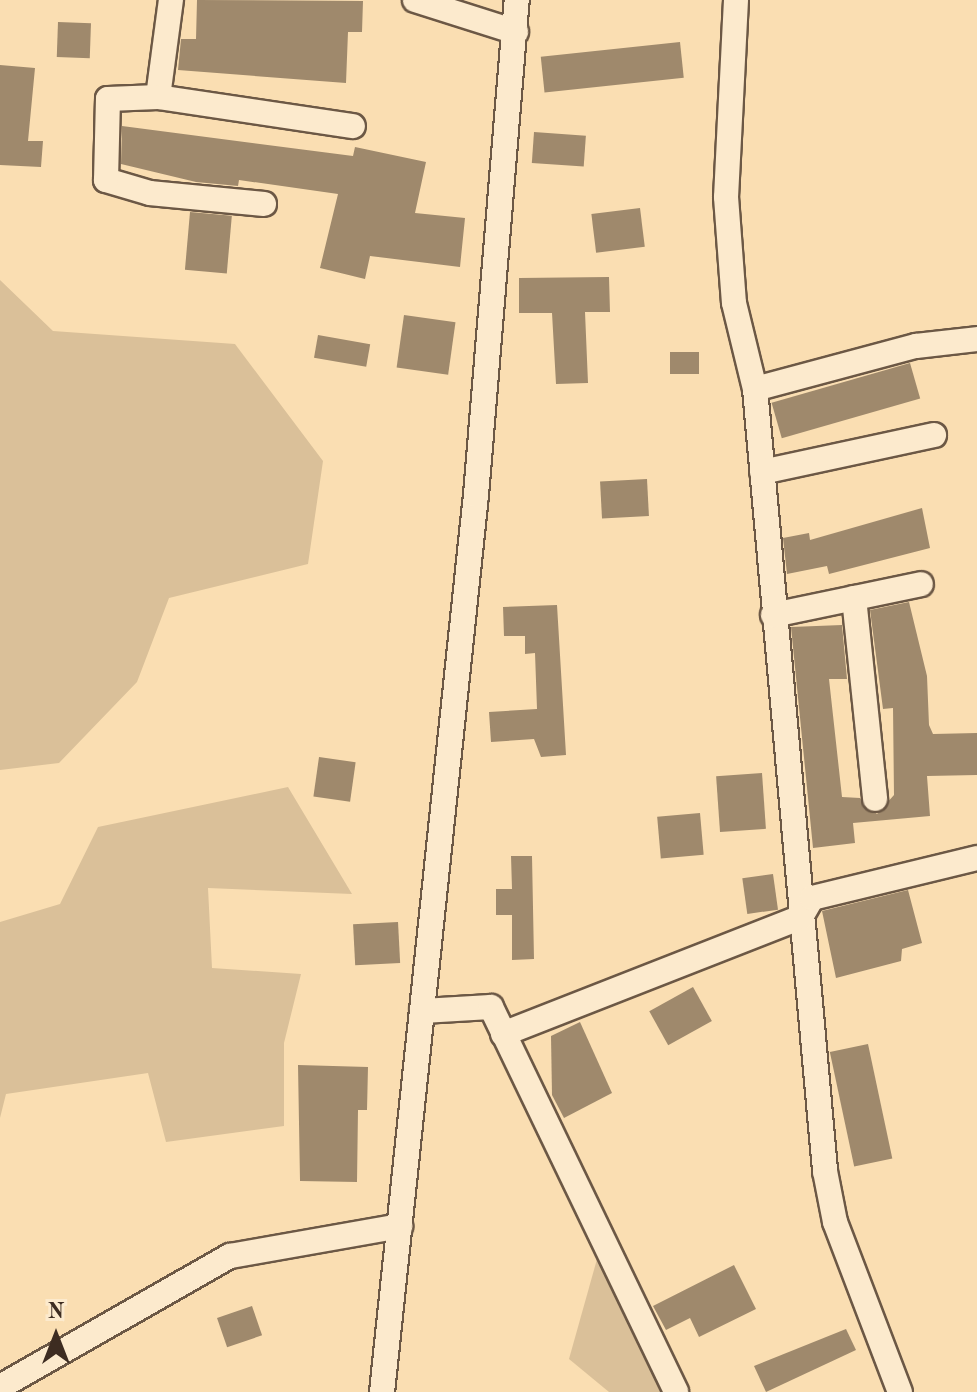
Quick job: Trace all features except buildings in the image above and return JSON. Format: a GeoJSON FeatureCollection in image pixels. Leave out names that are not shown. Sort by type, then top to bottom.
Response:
{"type":"FeatureCollection","features":[{"type":"Feature","properties":{"kind":"street"},"geometry":{"type":"LineString","coordinates":[[158,97],[171,0]]}},
{"type":"Feature","properties":{"kind":"street"},"geometry":{"type":"LineString","coordinates":[[415,0],[516,32]]}},
{"type":"Feature","properties":{"kind":"street"},"geometry":{"type":"LineString","coordinates":[[382,1392],[422,1011],[517,0]]}},
{"type":"Feature","properties":{"kind":"street"},"geometry":{"type":"LineString","coordinates":[[736,0],[726,197],[734,303],[755,389],[801,917],[833,1209],[900,1392]]}},
{"type":"Feature","properties":{"kind":"street"},"geometry":{"type":"LineString","coordinates":[[264,204],[150,193],[106,180],[108,99],[158,97],[353,126]]}},
{"type":"Feature","properties":{"kind":"street"},"geometry":{"type":"LineString","coordinates":[[755,389],[916,346],[977,339]]}},
{"type":"Feature","properties":{"kind":"street"},"geometry":{"type":"LineString","coordinates":[[762,472],[934,435]]}},
{"type":"Feature","properties":{"kind":"street"},"geometry":{"type":"LineString","coordinates":[[773,615],[921,584]]}},
{"type":"Feature","properties":{"kind":"street"},"geometry":{"type":"LineString","coordinates":[[854,598],[875,799]]}},
{"type":"Feature","properties":{"kind":"street"},"geometry":{"type":"LineString","coordinates":[[503,1034],[801,917],[812,898],[977,858]]}},
{"type":"Feature","properties":{"kind":"street"},"geometry":{"type":"LineString","coordinates":[[422,1011],[491,1007],[676,1392]]}},
{"type":"Feature","properties":{"kind":"street"},"geometry":{"type":"LineString","coordinates":[[0,1387],[230,1256],[400,1226]]}},
{"type":"Feature","properties":{"kind":"shaded area"},"geometry":{"type":"Polygon","coordinates":[[[0,280],[53,331],[235,344],[323,461],[308,564],[169,598],[137,682],[59,763],[0,770],[0,280]]]}},
{"type":"Feature","properties":{"kind":"shaded area"},"geometry":{"type":"Polygon","coordinates":[[[288,787],[352,894],[208,888],[212,968],[301,974],[284,1043],[284,1126],[166,1142],[148,1073],[6,1094],[0,1118],[0,922],[60,904],[98,827],[288,787]]]}},
{"type":"Feature","properties":{"kind":"shaded area"},"geometry":{"type":"Polygon","coordinates":[[[599,1252],[676,1392],[609,1392],[569,1359],[599,1252]]]}}]}
